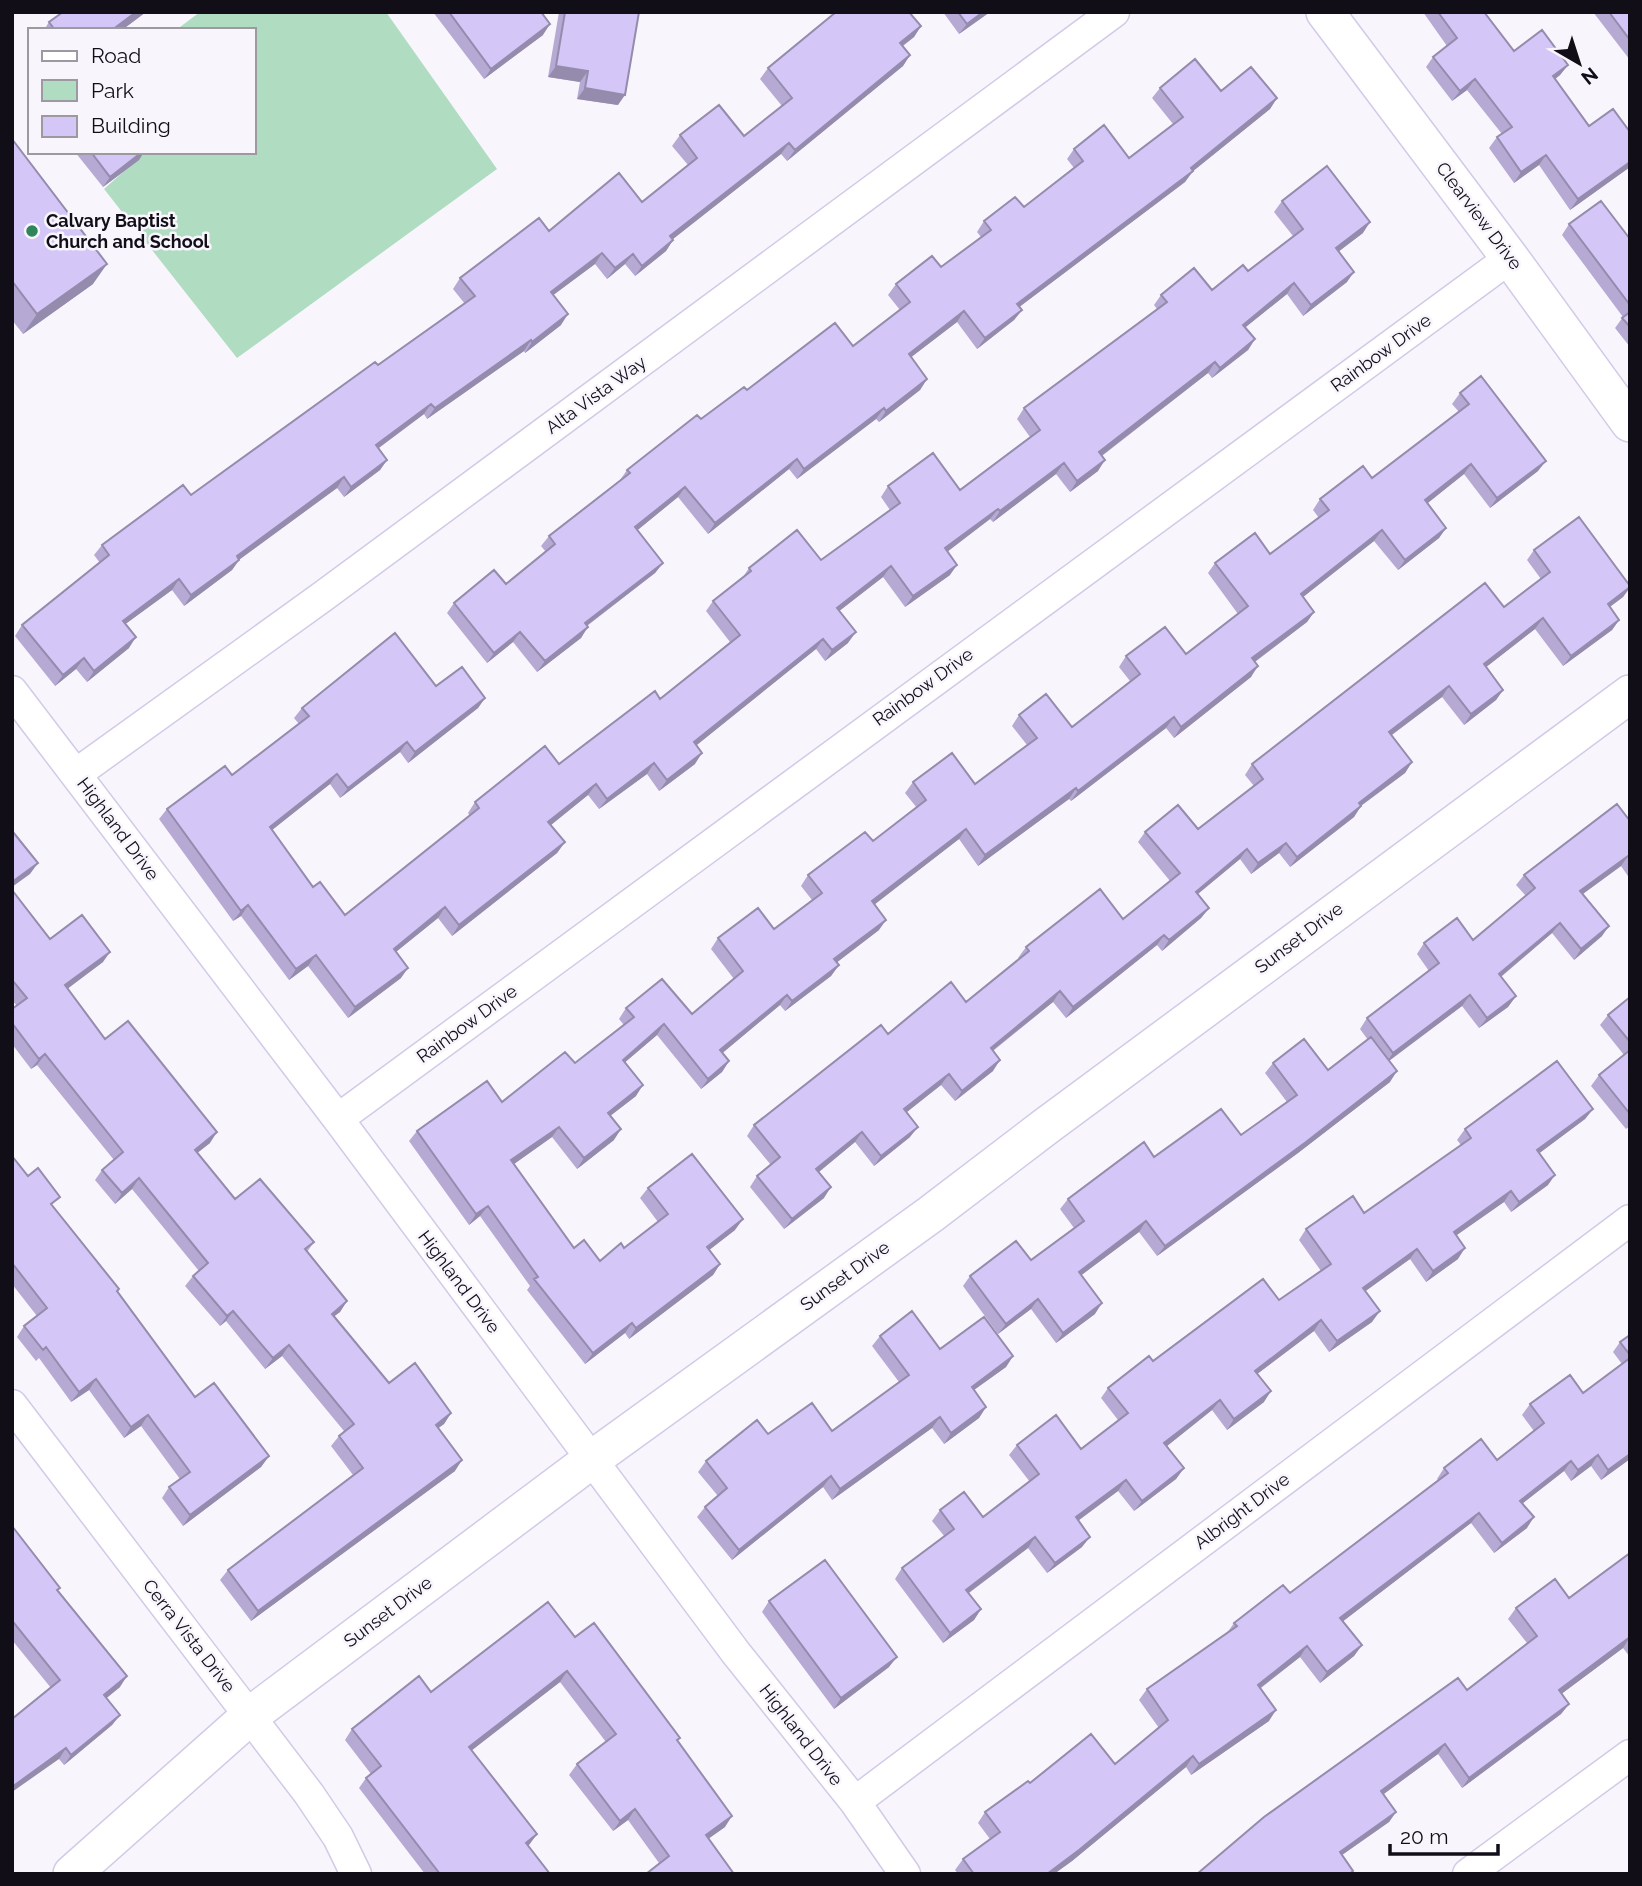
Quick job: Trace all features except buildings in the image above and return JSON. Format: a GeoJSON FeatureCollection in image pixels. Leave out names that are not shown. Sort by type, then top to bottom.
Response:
{"type":"FeatureCollection","features":[{"type":"Feature","properties":{"kind":"street","name":"Alta Vista Way"},"geometry":{"type":"LineString","coordinates":[[76,774],[322,597],[1114,12]]}},
{"type":"Feature","properties":{"kind":"street","name":"Clearview Drive"},"geometry":{"type":"LineString","coordinates":[[1325,12],[1630,423]]}},
{"type":"Feature","properties":{"kind":"street","name":"Rainbow Drive"},"geometry":{"type":"LineString","coordinates":[[338,1119],[1510,258]]}},
{"type":"Feature","properties":{"kind":"street","name":"Highland Drive"},"geometry":{"type":"LineString","coordinates":[[12,691],[338,1119],[736,1653],[855,1802],[905,1874]]}},
{"type":"Feature","properties":{"kind":"street","name":"Sunset Drive"},"geometry":{"type":"LineString","coordinates":[[72,1874],[251,1715],[591,1460],[930,1214],[1630,694]]}},
{"type":"Feature","properties":{"kind":"street","name":"Albright Drive"},"geometry":{"type":"LineString","coordinates":[[855,1802],[1630,1220]]}},
{"type":"Feature","properties":{"kind":"street","name":"Cerra Vista Drive"},"geometry":{"type":"LineString","coordinates":[[12,1405],[251,1715],[338,1837],[356,1874]]}},
{"type":"Feature","properties":{"kind":"street"},"geometry":{"type":"LineString","coordinates":[[1468,1874],[1630,1755]]}},
{"type":"Feature","properties":{"kind":"green space"},"geometry":{"type":"Polygon","coordinates":[[[200,12],[386,12],[497,169],[237,358],[104,189],[139,158],[136,154],[256,154],[256,28],[179,28],[200,12]]]}},
{"type":"Feature","properties":{"kind":"place","name":"Calvary Baptist Church and School"},"geometry":{"type":"Point","coordinates":[32,231]}}]}
